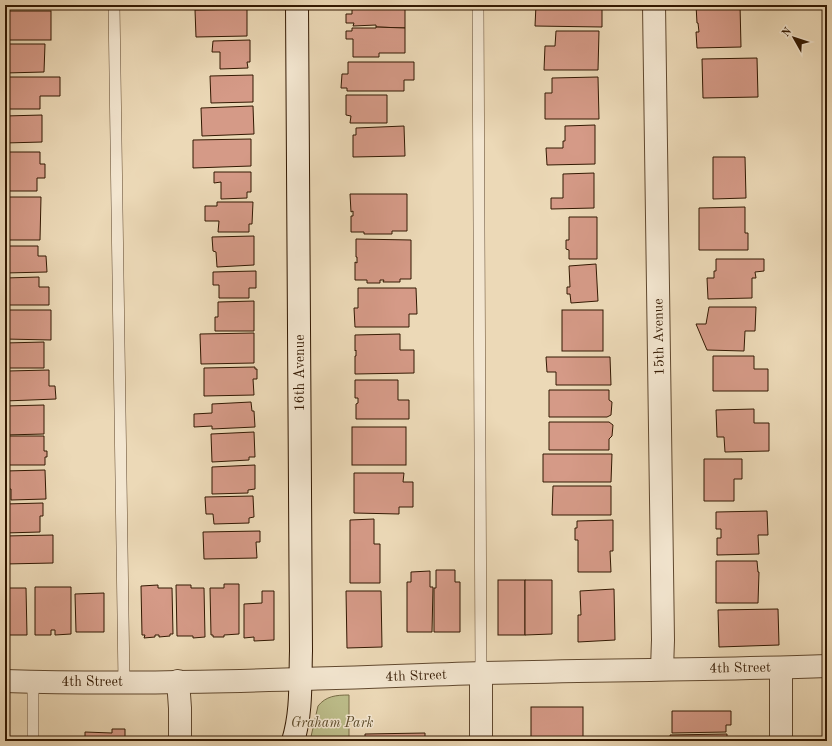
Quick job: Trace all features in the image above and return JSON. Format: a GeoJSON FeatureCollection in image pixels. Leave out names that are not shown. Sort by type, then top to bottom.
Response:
{"type":"FeatureCollection","features":[{"type":"Feature","properties":{"kind":"street","name":"16th Avenue"},"geometry":{"type":"LineString","coordinates":[[293,741],[297,729],[299,712],[302,651],[297,5]]}},
{"type":"Feature","properties":{"kind":"street","name":"15th Avenue"},"geometry":{"type":"LineString","coordinates":[[654,5],[663,616],[662,669]]}},
{"type":"Feature","properties":{"kind":"street","name":"4th Street"},"geometry":{"type":"LineString","coordinates":[[5,681],[124,682],[301,680],[481,673],[827,666]]}},
{"type":"Feature","properties":{"kind":"street"},"geometry":{"type":"LineString","coordinates":[[781,668],[781,741]]}},
{"type":"Feature","properties":{"kind":"street"},"geometry":{"type":"LineString","coordinates":[[481,673],[481,741]]}},
{"type":"Feature","properties":{"kind":"street"},"geometry":{"type":"LineString","coordinates":[[178,681],[180,741]]}},
{"type":"Feature","properties":{"kind":"lane"},"geometry":{"type":"LineString","coordinates":[[114,5],[124,682]]}},
{"type":"Feature","properties":{"kind":"lane"},"geometry":{"type":"LineString","coordinates":[[478,5],[481,673]]}},
{"type":"Feature","properties":{"kind":"lane"},"geometry":{"type":"LineString","coordinates":[[33,741],[34,682]]}},
{"type":"Feature","properties":{"kind":"green space","name":"Graham Park"},"geometry":{"type":"Polygon","coordinates":[[[340,695],[349,695],[349,741],[310,741],[318,706],[328,698],[340,695]]]}},
{"type":"Feature","properties":{"kind":"building"},"geometry":{"type":"Polygon","coordinates":[[[5,5],[37,5],[36,8],[5,8],[5,5]]]}},
{"type":"Feature","properties":{"kind":"building"},"geometry":{"type":"Polygon","coordinates":[[[352,5],[405,5],[405,28],[376,27],[376,25],[353,26],[354,23],[346,23],[346,14],[352,14],[352,5]]]}},
{"type":"Feature","properties":{"kind":"building"},"geometry":{"type":"Polygon","coordinates":[[[536,5],[602,5],[602,27],[535,26],[536,5]]]}},
{"type":"Feature","properties":{"kind":"building"},"geometry":{"type":"Polygon","coordinates":[[[696,5],[740,5],[741,47],[697,48],[696,32],[699,32],[696,5]]]}},
{"type":"Feature","properties":{"kind":"building"},"geometry":{"type":"Polygon","coordinates":[[[247,9],[247,36],[196,37],[195,10],[247,9]]]}},
{"type":"Feature","properties":{"kind":"building"},"geometry":{"type":"Polygon","coordinates":[[[5,11],[51,11],[51,40],[5,40],[5,11]]]}},
{"type":"Feature","properties":{"kind":"building"},"geometry":{"type":"Polygon","coordinates":[[[352,28],[405,28],[405,53],[379,53],[379,57],[353,57],[353,39],[346,39],[346,31],[352,31],[352,28]]]}},
{"type":"Feature","properties":{"kind":"building"},"geometry":{"type":"Polygon","coordinates":[[[556,31],[599,31],[598,70],[544,70],[545,46],[555,46],[556,31]]]}},
{"type":"Feature","properties":{"kind":"building"},"geometry":{"type":"Polygon","coordinates":[[[250,40],[250,62],[247,62],[248,68],[220,69],[220,52],[212,52],[213,41],[250,40]]]}},
{"type":"Feature","properties":{"kind":"building"},"geometry":{"type":"Polygon","coordinates":[[[5,44],[45,44],[44,72],[5,73],[5,44]]]}},
{"type":"Feature","properties":{"kind":"building"},"geometry":{"type":"Polygon","coordinates":[[[757,58],[758,97],[703,98],[702,59],[757,58]]]}},
{"type":"Feature","properties":{"kind":"building"},"geometry":{"type":"Polygon","coordinates":[[[348,62],[414,62],[414,80],[404,80],[404,91],[347,91],[347,88],[341,88],[342,74],[348,74],[348,62]]]}},
{"type":"Feature","properties":{"kind":"building"},"geometry":{"type":"Polygon","coordinates":[[[253,75],[253,102],[211,103],[210,76],[253,75]]]}},
{"type":"Feature","properties":{"kind":"building"},"geometry":{"type":"Polygon","coordinates":[[[5,77],[60,77],[60,96],[40,96],[40,109],[5,109],[5,77]]]}},
{"type":"Feature","properties":{"kind":"building"},"geometry":{"type":"Polygon","coordinates":[[[598,77],[599,119],[545,119],[545,93],[552,93],[552,78],[598,77]]]}},
{"type":"Feature","properties":{"kind":"building"},"geometry":{"type":"Polygon","coordinates":[[[346,95],[387,95],[387,123],[350,123],[351,116],[346,115],[346,95]]]}},
{"type":"Feature","properties":{"kind":"building"},"geometry":{"type":"Polygon","coordinates":[[[253,106],[254,134],[202,136],[201,108],[253,106]]]}},
{"type":"Feature","properties":{"kind":"building"},"geometry":{"type":"Polygon","coordinates":[[[42,115],[42,142],[5,143],[5,116],[42,115]]]}},
{"type":"Feature","properties":{"kind":"building"},"geometry":{"type":"Polygon","coordinates":[[[595,125],[595,164],[547,165],[546,148],[563,148],[563,141],[565,141],[565,126],[595,125]]]}},
{"type":"Feature","properties":{"kind":"building"},"geometry":{"type":"Polygon","coordinates":[[[404,126],[405,156],[353,157],[353,135],[356,135],[356,128],[404,126]]]}},
{"type":"Feature","properties":{"kind":"building"},"geometry":{"type":"Polygon","coordinates":[[[251,139],[251,166],[193,168],[193,140],[251,139]]]}},
{"type":"Feature","properties":{"kind":"building"},"geometry":{"type":"Polygon","coordinates":[[[5,152],[40,152],[40,164],[45,164],[45,178],[37,178],[37,191],[7,191],[7,189],[5,189],[5,152]]]}},
{"type":"Feature","properties":{"kind":"building"},"geometry":{"type":"Polygon","coordinates":[[[713,157],[745,157],[746,198],[713,199],[713,157]]]}},
{"type":"Feature","properties":{"kind":"building"},"geometry":{"type":"Polygon","coordinates":[[[214,172],[251,172],[251,192],[247,192],[247,198],[221,199],[221,182],[214,183],[214,172]]]}},
{"type":"Feature","properties":{"kind":"building"},"geometry":{"type":"Polygon","coordinates":[[[594,173],[594,208],[551,209],[551,198],[563,198],[563,174],[594,173]]]}},
{"type":"Feature","properties":{"kind":"building"},"geometry":{"type":"Polygon","coordinates":[[[350,194],[407,194],[407,231],[392,231],[392,234],[364,234],[364,232],[351,232],[351,216],[353,216],[353,211],[351,212],[350,194]]]}},
{"type":"Feature","properties":{"kind":"building"},"geometry":{"type":"Polygon","coordinates":[[[9,197],[41,197],[40,240],[5,240],[5,200],[9,200],[9,197]]]}},
{"type":"Feature","properties":{"kind":"building"},"geometry":{"type":"Polygon","coordinates":[[[217,202],[253,202],[252,224],[249,224],[249,232],[218,232],[219,221],[205,221],[205,206],[217,206],[217,202]]]}},
{"type":"Feature","properties":{"kind":"building"},"geometry":{"type":"Polygon","coordinates":[[[745,207],[745,233],[748,233],[748,250],[699,250],[699,208],[745,207]]]}},
{"type":"Feature","properties":{"kind":"building"},"geometry":{"type":"Polygon","coordinates":[[[569,217],[597,217],[597,259],[569,259],[569,250],[566,249],[566,240],[569,240],[569,217]]]}},
{"type":"Feature","properties":{"kind":"building"},"geometry":{"type":"Polygon","coordinates":[[[254,236],[254,265],[217,267],[216,252],[213,251],[212,237],[254,236]]]}},
{"type":"Feature","properties":{"kind":"building"},"geometry":{"type":"Polygon","coordinates":[[[356,239],[411,240],[411,279],[400,279],[400,282],[383,282],[384,280],[380,280],[380,283],[367,283],[367,280],[355,280],[355,262],[357,263],[356,239]]]}},
{"type":"Feature","properties":{"kind":"building"},"geometry":{"type":"Polygon","coordinates":[[[5,246],[38,246],[38,256],[46,256],[47,272],[5,273],[5,246]]]}},
{"type":"Feature","properties":{"kind":"building"},"geometry":{"type":"Polygon","coordinates":[[[716,259],[764,259],[764,271],[755,272],[756,278],[752,278],[752,298],[708,299],[707,278],[714,278],[714,271],[716,271],[716,259]]]}},
{"type":"Feature","properties":{"kind":"building"},"geometry":{"type":"Polygon","coordinates":[[[596,264],[598,301],[571,303],[570,294],[567,294],[567,287],[570,287],[569,266],[596,264]]]}},
{"type":"Feature","properties":{"kind":"building"},"geometry":{"type":"Polygon","coordinates":[[[256,271],[256,288],[249,288],[249,298],[219,298],[219,285],[213,285],[213,272],[256,271]]]}},
{"type":"Feature","properties":{"kind":"building"},"geometry":{"type":"Polygon","coordinates":[[[39,277],[39,287],[49,287],[49,305],[5,305],[5,278],[39,277]]]}},
{"type":"Feature","properties":{"kind":"building"},"geometry":{"type":"Polygon","coordinates":[[[358,288],[416,288],[417,314],[409,314],[409,327],[355,327],[354,308],[358,308],[358,288]]]}},
{"type":"Feature","properties":{"kind":"building"},"geometry":{"type":"Polygon","coordinates":[[[254,301],[254,331],[215,331],[215,317],[218,317],[218,302],[254,301]]]}},
{"type":"Feature","properties":{"kind":"building"},"geometry":{"type":"Polygon","coordinates":[[[709,307],[756,307],[755,331],[745,331],[744,351],[707,350],[696,324],[706,324],[709,307]]]}},
{"type":"Feature","properties":{"kind":"building"},"geometry":{"type":"Polygon","coordinates":[[[5,310],[51,310],[51,340],[5,339],[5,310]]]}},
{"type":"Feature","properties":{"kind":"building"},"geometry":{"type":"Polygon","coordinates":[[[562,310],[603,310],[603,351],[562,351],[562,310]]]}},
{"type":"Feature","properties":{"kind":"building"},"geometry":{"type":"Polygon","coordinates":[[[254,333],[254,363],[201,364],[200,334],[254,333]]]}},
{"type":"Feature","properties":{"kind":"building"},"geometry":{"type":"Polygon","coordinates":[[[400,334],[400,350],[414,350],[414,373],[355,374],[355,335],[400,334]]]}},
{"type":"Feature","properties":{"kind":"building"},"geometry":{"type":"Polygon","coordinates":[[[44,342],[44,368],[5,368],[5,343],[44,342]]]}},
{"type":"Feature","properties":{"kind":"building"},"geometry":{"type":"Polygon","coordinates":[[[713,356],[754,356],[754,369],[768,369],[768,391],[713,391],[713,356]]]}},
{"type":"Feature","properties":{"kind":"building"},"geometry":{"type":"Polygon","coordinates":[[[546,357],[610,357],[611,385],[556,385],[556,372],[547,372],[546,357]]]}},
{"type":"Feature","properties":{"kind":"building"},"geometry":{"type":"Polygon","coordinates":[[[255,367],[255,369],[257,369],[257,379],[253,379],[254,395],[204,396],[204,368],[255,367]]]}},
{"type":"Feature","properties":{"kind":"building"},"geometry":{"type":"Polygon","coordinates":[[[49,370],[49,386],[55,386],[56,399],[5,401],[5,376],[9,376],[8,371],[49,370]]]}},
{"type":"Feature","properties":{"kind":"building"},"geometry":{"type":"Polygon","coordinates":[[[355,380],[398,380],[398,400],[409,400],[409,419],[356,419],[356,404],[358,403],[358,398],[355,398],[355,380]]]}},
{"type":"Feature","properties":{"kind":"building"},"geometry":{"type":"Polygon","coordinates":[[[549,390],[609,390],[609,400],[612,402],[611,415],[607,417],[549,417],[549,390]]]}},
{"type":"Feature","properties":{"kind":"building"},"geometry":{"type":"Polygon","coordinates":[[[251,402],[252,411],[254,411],[255,427],[212,429],[212,426],[194,427],[194,414],[212,413],[212,404],[251,402]]]}},
{"type":"Feature","properties":{"kind":"building"},"geometry":{"type":"Polygon","coordinates":[[[44,405],[44,434],[5,435],[5,406],[44,405]]]}},
{"type":"Feature","properties":{"kind":"building"},"geometry":{"type":"Polygon","coordinates":[[[754,409],[754,423],[769,423],[769,451],[725,452],[724,437],[717,437],[716,410],[754,409]]]}},
{"type":"Feature","properties":{"kind":"building"},"geometry":{"type":"Polygon","coordinates":[[[549,422],[609,422],[613,425],[612,436],[609,439],[609,450],[549,450],[549,422]]]}},
{"type":"Feature","properties":{"kind":"building"},"geometry":{"type":"Polygon","coordinates":[[[352,427],[406,427],[406,465],[352,465],[352,427]]]}},
{"type":"Feature","properties":{"kind":"building"},"geometry":{"type":"Polygon","coordinates":[[[254,432],[255,457],[249,457],[249,460],[212,462],[211,434],[254,432]]]}},
{"type":"Feature","properties":{"kind":"building"},"geometry":{"type":"Polygon","coordinates":[[[7,436],[44,436],[44,451],[47,451],[45,465],[5,465],[5,441],[7,441],[7,436]]]}},
{"type":"Feature","properties":{"kind":"building"},"geometry":{"type":"Polygon","coordinates":[[[543,454],[612,454],[611,482],[543,482],[543,454]]]}},
{"type":"Feature","properties":{"kind":"building"},"geometry":{"type":"Polygon","coordinates":[[[704,459],[742,459],[742,479],[734,479],[734,501],[704,501],[704,459]]]}},
{"type":"Feature","properties":{"kind":"building"},"geometry":{"type":"Polygon","coordinates":[[[255,465],[255,489],[248,490],[248,493],[212,494],[212,467],[255,465]]]}},
{"type":"Feature","properties":{"kind":"building"},"geometry":{"type":"Polygon","coordinates":[[[45,470],[46,499],[11,500],[11,489],[5,489],[5,471],[45,470]]]}},
{"type":"Feature","properties":{"kind":"building"},"geometry":{"type":"Polygon","coordinates":[[[354,473],[404,473],[403,482],[413,482],[413,507],[399,507],[399,514],[354,513],[354,473]]]}},
{"type":"Feature","properties":{"kind":"building"},"geometry":{"type":"Polygon","coordinates":[[[553,486],[611,486],[611,515],[552,515],[553,486]]]}},
{"type":"Feature","properties":{"kind":"building"},"geometry":{"type":"Polygon","coordinates":[[[253,496],[254,517],[249,518],[249,523],[214,524],[213,514],[206,514],[205,497],[253,496]]]}},
{"type":"Feature","properties":{"kind":"building"},"geometry":{"type":"Polygon","coordinates":[[[43,503],[43,516],[40,516],[40,532],[5,533],[5,504],[43,503]]]}},
{"type":"Feature","properties":{"kind":"building"},"geometry":{"type":"Polygon","coordinates":[[[767,511],[768,535],[758,535],[759,554],[717,555],[717,538],[721,538],[721,529],[716,529],[716,512],[767,511]]]}},
{"type":"Feature","properties":{"kind":"building"},"geometry":{"type":"Polygon","coordinates":[[[374,519],[374,544],[380,544],[380,583],[350,583],[350,520],[374,519]]]}},
{"type":"Feature","properties":{"kind":"building"},"geometry":{"type":"Polygon","coordinates":[[[613,520],[613,551],[610,551],[611,572],[578,572],[578,540],[575,540],[575,528],[577,528],[577,521],[613,520]]]}},
{"type":"Feature","properties":{"kind":"building"},"geometry":{"type":"Polygon","coordinates":[[[260,531],[260,542],[256,542],[257,558],[204,559],[203,532],[260,531]]]}},
{"type":"Feature","properties":{"kind":"building"},"geometry":{"type":"Polygon","coordinates":[[[53,535],[53,563],[5,564],[5,536],[53,535]]]}},
{"type":"Feature","properties":{"kind":"building"},"geometry":{"type":"Polygon","coordinates":[[[716,561],[757,561],[759,572],[758,603],[716,603],[716,561]]]}},
{"type":"Feature","properties":{"kind":"building"},"geometry":{"type":"Polygon","coordinates":[[[436,570],[455,570],[455,582],[460,582],[460,632],[434,632],[434,588],[436,588],[436,570]]]}},
{"type":"Feature","properties":{"kind":"building"},"geometry":{"type":"Polygon","coordinates":[[[430,571],[430,587],[433,587],[432,632],[407,632],[407,582],[411,582],[411,572],[430,571]]]}},
{"type":"Feature","properties":{"kind":"building"},"geometry":{"type":"Polygon","coordinates":[[[498,580],[525,580],[525,635],[498,635],[498,580]]]}},
{"type":"Feature","properties":{"kind":"building"},"geometry":{"type":"Polygon","coordinates":[[[525,580],[552,580],[552,634],[525,635],[525,580]]]}},
{"type":"Feature","properties":{"kind":"building"},"geometry":{"type":"Polygon","coordinates":[[[224,584],[239,584],[239,634],[224,635],[224,637],[213,637],[213,635],[211,635],[210,588],[224,588],[224,584]]]}},
{"type":"Feature","properties":{"kind":"building"},"geometry":{"type":"Polygon","coordinates":[[[158,585],[158,588],[172,588],[173,634],[170,634],[170,636],[159,637],[159,635],[155,635],[155,637],[144,638],[145,635],[142,635],[141,586],[158,585]]]}},
{"type":"Feature","properties":{"kind":"building"},"geometry":{"type":"Polygon","coordinates":[[[176,585],[191,585],[191,588],[204,588],[205,637],[193,638],[193,636],[177,636],[176,585]]]}},
{"type":"Feature","properties":{"kind":"building"},"geometry":{"type":"Polygon","coordinates":[[[35,587],[71,587],[71,634],[55,635],[55,630],[51,630],[51,635],[35,635],[35,587]]]}},
{"type":"Feature","properties":{"kind":"building"},"geometry":{"type":"Polygon","coordinates":[[[5,588],[26,588],[27,635],[5,635],[5,588]]]}},
{"type":"Feature","properties":{"kind":"building"},"geometry":{"type":"Polygon","coordinates":[[[614,589],[615,640],[578,642],[578,615],[581,615],[580,591],[614,589]]]}},
{"type":"Feature","properties":{"kind":"building"},"geometry":{"type":"Polygon","coordinates":[[[262,591],[274,591],[274,640],[254,641],[254,637],[244,638],[244,604],[262,603],[262,591]]]}},
{"type":"Feature","properties":{"kind":"building"},"geometry":{"type":"Polygon","coordinates":[[[346,591],[381,591],[382,647],[347,648],[346,591]]]}},
{"type":"Feature","properties":{"kind":"building"},"geometry":{"type":"Polygon","coordinates":[[[104,593],[104,632],[76,632],[75,594],[104,593]]]}},
{"type":"Feature","properties":{"kind":"building"},"geometry":{"type":"Polygon","coordinates":[[[778,609],[779,645],[719,647],[718,610],[778,609]]]}},
{"type":"Feature","properties":{"kind":"building"},"geometry":{"type":"Polygon","coordinates":[[[531,707],[583,707],[583,738],[531,738],[531,707]]]}},
{"type":"Feature","properties":{"kind":"building"},"geometry":{"type":"Polygon","coordinates":[[[672,711],[731,711],[731,725],[726,725],[726,732],[672,733],[672,711]]]}},
{"type":"Feature","properties":{"kind":"building"},"geometry":{"type":"Polygon","coordinates":[[[112,729],[125,729],[125,741],[85,741],[85,732],[112,733],[112,729]]]}},
{"type":"Feature","properties":{"kind":"building"},"geometry":{"type":"Polygon","coordinates":[[[425,733],[425,741],[365,741],[365,734],[425,733]]]}},
{"type":"Feature","properties":{"kind":"building"},"geometry":{"type":"Polygon","coordinates":[[[727,734],[727,741],[671,741],[670,735],[727,734]]]}}]}
